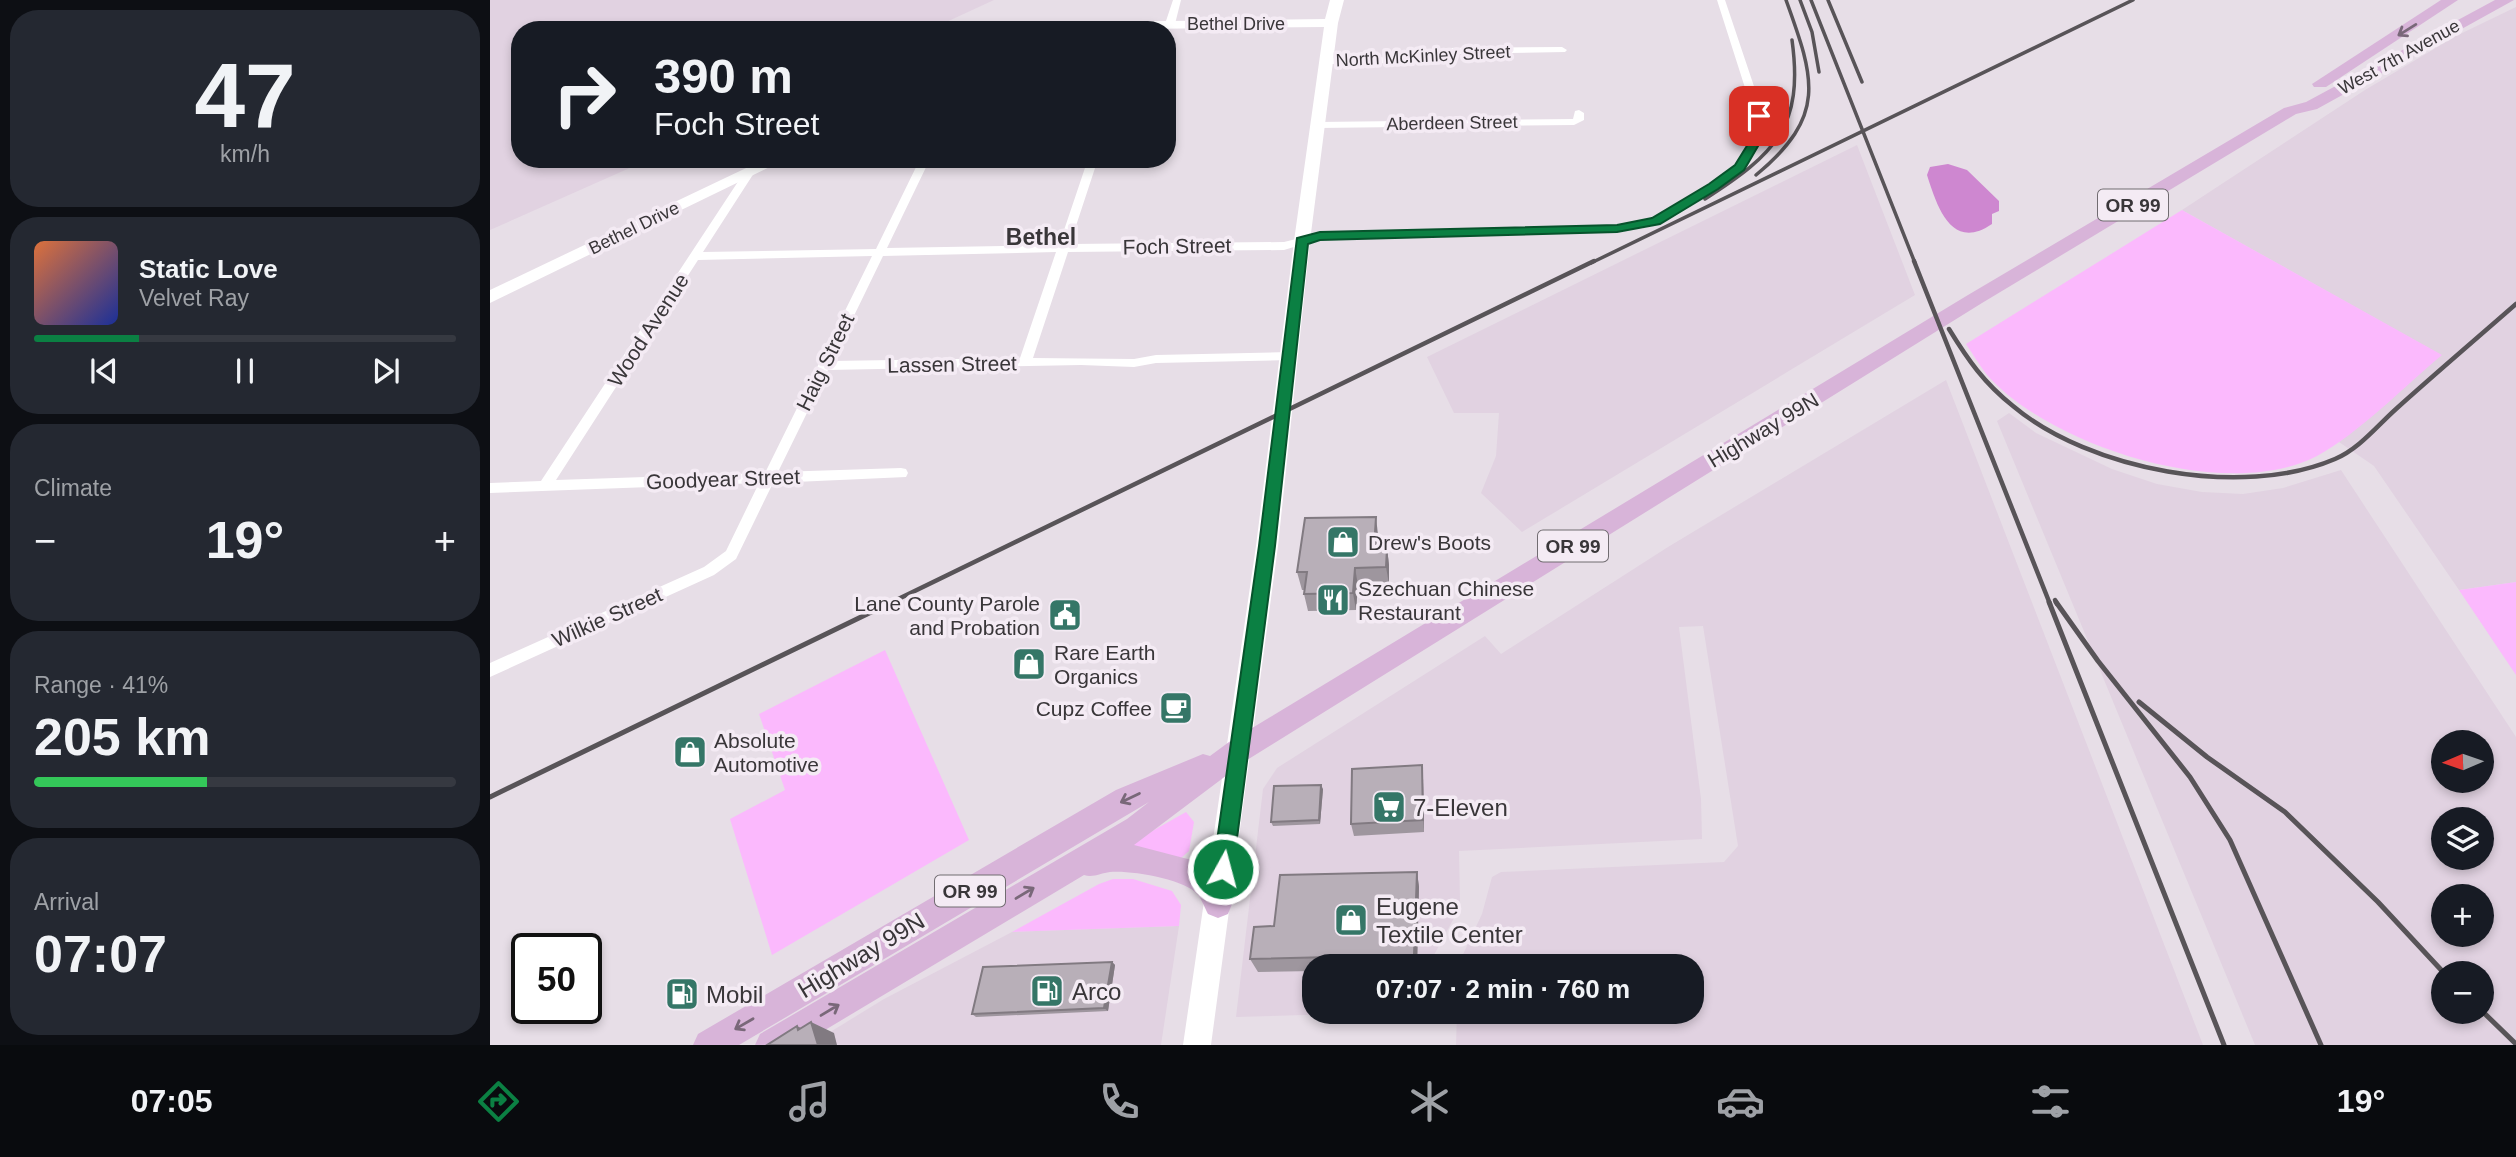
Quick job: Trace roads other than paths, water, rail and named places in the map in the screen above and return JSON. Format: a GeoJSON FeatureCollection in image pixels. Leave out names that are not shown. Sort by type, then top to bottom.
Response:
{"type":"FeatureCollection","features":[{"type":"Feature","properties":{"kind":"main road"},"geometry":{"type":"LineString","coordinates":[[1197,1045],[1267,546],[1302,241],[1331,23],[1337,0]]}},
{"type":"Feature","properties":{"kind":"main road","name":"OR 99"},"geometry":{"type":"LineString","coordinates":[[2290,111],[2297,98],[2422,21],[2451,0]]}},
{"type":"Feature","properties":{"kind":"main road","name":"West 7th Avenue"},"geometry":{"type":"LineString","coordinates":[[2290,111],[2311,106],[2478,13],[2507,0]]}},
{"type":"Feature","properties":{"kind":"main road","name":"Bethel Drive"},"geometry":{"type":"LineString","coordinates":[[1176,24],[1331,23]]}},
{"type":"Feature","properties":{"kind":"main road","name":"Highway 99N"},"geometry":{"type":"LineString","coordinates":[[771,1045],[1136,828],[1238,751],[1975,299],[2290,111]]}},
{"type":"Feature","properties":{"kind":"main road","name":"Bethel Drive"},"geometry":{"type":"LineString","coordinates":[[490,297],[759,168]]}},
{"type":"Feature","properties":{"kind":"main road","name":"Highway 99N"},"geometry":{"type":"LineString","coordinates":[[709,1045],[1126,799],[1238,751]]}},
{"type":"Feature","properties":{"kind":"main road"},"geometry":{"type":"LineString","coordinates":[[1065,869],[1112,858],[1137,859],[1193,873],[1208,884],[1218,904]]}},
{"type":"Feature","properties":{"kind":"street"},"geometry":{"type":"LineString","coordinates":[[1171,21],[1177,0]]}},
{"type":"Feature","properties":{"kind":"street","name":"Foch Street"},"geometry":{"type":"LineString","coordinates":[[696,256],[1284,246],[1332,236],[1617,229],[1656,222],[1713,187],[1739,167],[1758,136],[1759,116],[1721,0]]}},
{"type":"Feature","properties":{"kind":"street","name":"North McKinley Street"},"geometry":{"type":"LineString","coordinates":[[1327,61],[1398,60],[1446,51],[1562,50]]}},
{"type":"Feature","properties":{"kind":"street","name":"Aberdeen Street"},"geometry":{"type":"LineString","coordinates":[[1318,125],[1574,122],[1579,120],[1579,113]]}},
{"type":"Feature","properties":{"kind":"street","name":"Haig Street"},"geometry":{"type":"LineString","coordinates":[[723,563],[734,549],[921,168]]}},
{"type":"Feature","properties":{"kind":"street"},"geometry":{"type":"LineString","coordinates":[[1025,362],[1090,168]]}},
{"type":"Feature","properties":{"kind":"street","name":"Wood Avenue"},"geometry":{"type":"LineString","coordinates":[[545,486],[749,173]]}},
{"type":"Feature","properties":{"kind":"street","name":"Lassen Street"},"geometry":{"type":"LineString","coordinates":[[824,366],[1082,361],[1134,363],[1156,359],[1289,356]]}},
{"type":"Feature","properties":{"kind":"street","name":"Goodyear Street"},"geometry":{"type":"LineString","coordinates":[[490,488],[901,473]]}},
{"type":"Feature","properties":{"kind":"street","name":"Wilkie Street"},"geometry":{"type":"LineString","coordinates":[[490,670],[723,563]]}},
{"type":"Feature","properties":{"kind":"railway"},"geometry":{"type":"LineString","coordinates":[[1756,175],[1779,154],[1795,134],[1804,115],[1808,95],[1804,53],[1786,0]]}},
{"type":"Feature","properties":{"kind":"railway"},"geometry":{"type":"LineString","coordinates":[[1800,0],[1812,32],[1819,72]]}},
{"type":"Feature","properties":{"kind":"railway"},"geometry":{"type":"LineString","coordinates":[[1811,0],[1863,131]]}},
{"type":"Feature","properties":{"kind":"railway"},"geometry":{"type":"LineString","coordinates":[[1828,0],[1862,82]]}},
{"type":"Feature","properties":{"kind":"railway"},"geometry":{"type":"LineString","coordinates":[[1863,131],[2133,0]]}},
{"type":"Feature","properties":{"kind":"railway"},"geometry":{"type":"LineString","coordinates":[[1705,199],[1750,167],[1779,135],[1788,117],[1793,95],[1795,70],[1792,40]]}},
{"type":"Feature","properties":{"kind":"railway"},"geometry":{"type":"LineString","coordinates":[[1591,263],[1863,131]]}},
{"type":"Feature","properties":{"kind":"railway"},"geometry":{"type":"LineString","coordinates":[[1863,131],[1915,263]]}},
{"type":"Feature","properties":{"kind":"railway"},"geometry":{"type":"LineString","coordinates":[[888,604],[1594,261]]}},
{"type":"Feature","properties":{"kind":"railway"},"geometry":{"type":"LineString","coordinates":[[1914,261],[2050,604]]}},
{"type":"Feature","properties":{"kind":"railway"},"geometry":{"type":"LineString","coordinates":[[1949,329],[1993,389],[2045,428],[2082,447],[2168,472],[2212,477],[2256,477],[2298,471],[2344,455],[2516,304]]}},
{"type":"Feature","properties":{"kind":"railway"},"geometry":{"type":"LineString","coordinates":[[490,797],[892,602]]}},
{"type":"Feature","properties":{"kind":"railway"},"geometry":{"type":"LineString","coordinates":[[2049,602],[2224,1045]]}},
{"type":"Feature","properties":{"kind":"railway"},"geometry":{"type":"LineString","coordinates":[[2056,602],[2098,661],[2190,777],[2230,840],[2321,1045]]}},
{"type":"Feature","properties":{"kind":"railway"},"geometry":{"type":"LineString","coordinates":[[2139,702],[2207,757],[2285,812],[2378,902],[2433,961]]}},
{"type":"Feature","properties":{"kind":"railway"},"geometry":{"type":"LineString","coordinates":[[2494,1023],[2516,1044]]}},
{"type":"Feature","properties":{"kind":"place","name":"Drew's Boots"},"geometry":{"type":"Point","coordinates":[1343,542]}},
{"type":"Feature","properties":{"kind":"place","name":"Szechuan Chinese Restaurant"},"geometry":{"type":"Point","coordinates":[1333,600]}},
{"type":"Feature","properties":{"kind":"place","name":"Lane County Parole and Probation"},"geometry":{"type":"Point","coordinates":[1065,615]}},
{"type":"Feature","properties":{"kind":"place","name":"Rare Earth Organics"},"geometry":{"type":"Point","coordinates":[1029,664]}},
{"type":"Feature","properties":{"kind":"place","name":"Cupz Coffee"},"geometry":{"type":"Point","coordinates":[1176,708]}},
{"type":"Feature","properties":{"kind":"place","name":"Absolute Automotive"},"geometry":{"type":"Point","coordinates":[690,752]}},
{"type":"Feature","properties":{"kind":"place","name":"7-Eleven"},"geometry":{"type":"Point","coordinates":[1389,807]}},
{"type":"Feature","properties":{"kind":"place","name":"Eugene Textile Center"},"geometry":{"type":"Point","coordinates":[1351,920]}},
{"type":"Feature","properties":{"kind":"place","name":"Arco"},"geometry":{"type":"Point","coordinates":[1047,991]}},
{"type":"Feature","properties":{"kind":"place","name":"Mobil"},"geometry":{"type":"Point","coordinates":[682,994]}},
{"type":"Feature","properties":{"kind":"district","name":"Bethel"},"geometry":{"type":"Point","coordinates":[1041,237]}}]}
